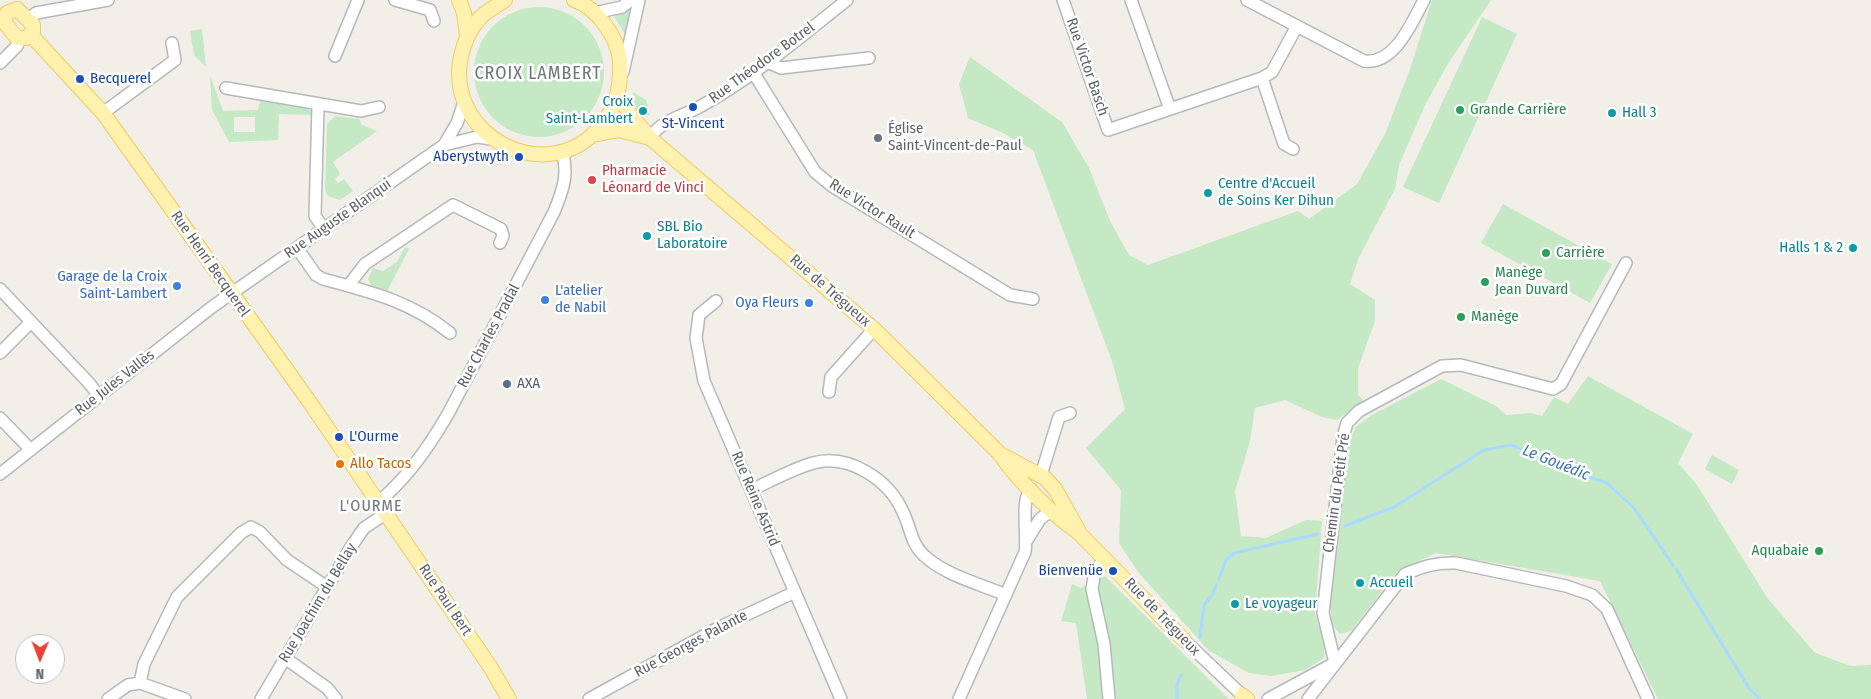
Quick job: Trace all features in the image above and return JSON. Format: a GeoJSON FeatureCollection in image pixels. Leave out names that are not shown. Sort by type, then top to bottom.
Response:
{"type":"FeatureCollection","features":[{"type":"Feature","properties":{"kind":"main road"},"geometry":{"type":"LineString","coordinates":[[458,0],[464,13],[467,36]]}},
{"type":"Feature","properties":{"kind":"main road"},"geometry":{"type":"LineString","coordinates":[[505,0],[483,15],[467,36],[458,72],[464,102],[475,122],[492,139],[514,150],[538,154],[562,151],[579,145],[593,135],[609,117],[620,88],[620,56],[610,32],[594,13],[574,0]]}},
{"type":"Feature","properties":{"kind":"main road"},"geometry":{"type":"LineString","coordinates":[[4,7],[19,10],[33,25],[25,37]]}},
{"type":"Feature","properties":{"kind":"main road","name":"Rue Henri Becquerel"},"geometry":{"type":"LineString","coordinates":[[4,7],[4,22],[25,37],[102,113],[311,404],[381,509]]}},
{"type":"Feature","properties":{"kind":"main road","name":"Rue de Trégueux"},"geometry":{"type":"LineString","coordinates":[[620,88],[630,114],[650,138],[874,329],[1000,454],[1026,488],[1080,533],[1184,640]]}},
{"type":"Feature","properties":{"kind":"main road","name":"Rue de Trégueux"},"geometry":{"type":"LineString","coordinates":[[593,135],[619,130],[650,138]]}},
{"type":"Feature","properties":{"kind":"main road","name":"Rue de Trégueux"},"geometry":{"type":"LineString","coordinates":[[1000,454],[1050,484],[1080,533]]}},
{"type":"Feature","properties":{"kind":"main road"},"geometry":{"type":"LineString","coordinates":[[1026,488],[1039,484],[1050,484],[1057,501],[1052,510]]}},
{"type":"Feature","properties":{"kind":"main road","name":"Rue Paul Bert"},"geometry":{"type":"LineString","coordinates":[[381,509],[491,668],[509,699]]}},
{"type":"Feature","properties":{"kind":"street"},"geometry":{"type":"LineString","coordinates":[[28,20],[36,13],[108,0]]}},
{"type":"Feature","properties":{"kind":"street"},"geometry":{"type":"LineString","coordinates":[[335,56],[358,0]]}},
{"type":"Feature","properties":{"kind":"street"},"geometry":{"type":"LineString","coordinates":[[395,0],[430,10],[434,21]]}},
{"type":"Feature","properties":{"kind":"street"},"geometry":{"type":"LineString","coordinates":[[594,13],[622,7],[631,0]]}},
{"type":"Feature","properties":{"kind":"street"},"geometry":{"type":"LineString","coordinates":[[620,88],[640,0]]}},
{"type":"Feature","properties":{"kind":"street","name":"Rue Théodore Botrel"},"geometry":{"type":"LineString","coordinates":[[650,138],[656,128],[701,106],[753,72],[847,0]]}},
{"type":"Feature","properties":{"kind":"street","name":"Rue Victor Basch"},"geometry":{"type":"LineString","coordinates":[[1064,0],[1108,130],[1170,109]]}},
{"type":"Feature","properties":{"kind":"street"},"geometry":{"type":"LineString","coordinates":[[1131,0],[1170,109],[1262,78],[1272,72],[1297,26]]}},
{"type":"Feature","properties":{"kind":"street"},"geometry":{"type":"LineString","coordinates":[[1247,0],[1364,61],[1373,62],[1383,58],[1398,44],[1424,0]]}},
{"type":"Feature","properties":{"kind":"street"},"geometry":{"type":"LineString","coordinates":[[0,63],[25,37]]}},
{"type":"Feature","properties":{"kind":"street"},"geometry":{"type":"LineString","coordinates":[[102,113],[175,60],[172,43]]}},
{"type":"Feature","properties":{"kind":"street"},"geometry":{"type":"LineString","coordinates":[[767,62],[782,68],[869,58]]}},
{"type":"Feature","properties":{"kind":"street","name":"Rue Victor Rault"},"geometry":{"type":"LineString","coordinates":[[753,72],[815,172],[832,186],[1010,295],[1033,299]]}},
{"type":"Feature","properties":{"kind":"street"},"geometry":{"type":"LineString","coordinates":[[1262,78],[1284,144],[1293,149]]}},
{"type":"Feature","properties":{"kind":"street"},"geometry":{"type":"LineString","coordinates":[[226,88],[318,106],[361,111],[379,107]]}},
{"type":"Feature","properties":{"kind":"street","name":"Rue Auguste Blanqui"},"geometry":{"type":"LineString","coordinates":[[444,145],[457,123],[464,102]]}},
{"type":"Feature","properties":{"kind":"street"},"geometry":{"type":"LineString","coordinates":[[318,106],[316,216],[324,229]]}},
{"type":"Feature","properties":{"kind":"street","name":"Rue Auguste Blanqui"},"geometry":{"type":"LineString","coordinates":[[231,294],[444,145],[477,137],[492,139]]}},
{"type":"Feature","properties":{"kind":"street","name":"Rue Charles Pradal"},"geometry":{"type":"LineString","coordinates":[[381,509],[434,439],[557,204],[564,188],[566,168],[562,151]]}},
{"type":"Feature","properties":{"kind":"street"},"geometry":{"type":"LineString","coordinates":[[348,286],[365,264],[453,205],[501,229],[503,236],[500,243]]}},
{"type":"Feature","properties":{"kind":"street"},"geometry":{"type":"LineString","coordinates":[[297,248],[316,275],[323,279],[404,303],[428,315],[450,333]]}},
{"type":"Feature","properties":{"kind":"street","name":"Chemin du Petit Pré"},"geometry":{"type":"LineString","coordinates":[[1334,663],[1323,613],[1330,534],[1342,438],[1346,423],[1358,411],[1442,366],[1460,365],[1553,389],[1562,384],[1626,263]]}},
{"type":"Feature","properties":{"kind":"street"},"geometry":{"type":"LineString","coordinates":[[0,289],[99,396]]}},
{"type":"Feature","properties":{"kind":"street","name":"Rue Jules Vallès"},"geometry":{"type":"LineString","coordinates":[[0,474],[231,294]]}},
{"type":"Feature","properties":{"kind":"street","name":"Rue Reine Astrid"},"geometry":{"type":"LineString","coordinates":[[716,301],[698,315],[696,338],[698,358],[704,381],[841,699]]}},
{"type":"Feature","properties":{"kind":"street"},"geometry":{"type":"LineString","coordinates":[[0,353],[31,322]]}},
{"type":"Feature","properties":{"kind":"street"},"geometry":{"type":"LineString","coordinates":[[829,392],[831,377],[874,329]]}},
{"type":"Feature","properties":{"kind":"street"},"geometry":{"type":"LineString","coordinates":[[1050,484],[1059,417],[1070,413]]}},
{"type":"Feature","properties":{"kind":"street"},"geometry":{"type":"LineString","coordinates":[[0,418],[31,450]]}},
{"type":"Feature","properties":{"kind":"street"},"geometry":{"type":"LineString","coordinates":[[750,490],[815,462],[828,461],[854,466],[877,478],[892,493],[903,511],[914,545],[926,558],[940,567],[1006,595]]}},
{"type":"Feature","properties":{"kind":"street"},"geometry":{"type":"LineString","coordinates":[[959,699],[1025,552],[1027,540],[1026,488]]}},
{"type":"Feature","properties":{"kind":"street","name":"Rue Joachim du Bellay"},"geometry":{"type":"LineString","coordinates":[[261,699],[364,528],[381,509]]}},
{"type":"Feature","properties":{"kind":"street"},"geometry":{"type":"LineString","coordinates":[[1027,540],[1040,519],[1052,510]]}},
{"type":"Feature","properties":{"kind":"street"},"geometry":{"type":"LineString","coordinates":[[140,684],[144,664],[177,597],[241,533],[251,527],[260,532],[287,560],[328,587]]}},
{"type":"Feature","properties":{"kind":"street"},"geometry":{"type":"LineString","coordinates":[[1104,558],[1095,571],[1092,590],[1104,644],[1109,699]]}},
{"type":"Feature","properties":{"kind":"street"},"geometry":{"type":"LineString","coordinates":[[1308,699],[1334,663],[1405,574],[1423,566],[1440,563],[1456,564],[1566,586],[1592,595],[1607,609],[1648,699]]}},
{"type":"Feature","properties":{"kind":"street","name":"Rue Georges Palante"},"geometry":{"type":"LineString","coordinates":[[589,699],[720,627],[796,592]]}},
{"type":"Feature","properties":{"kind":"street","name":"Rue de Trégueux"},"geometry":{"type":"LineString","coordinates":[[1184,640],[1244,697]]}},
{"type":"Feature","properties":{"kind":"street"},"geometry":{"type":"LineString","coordinates":[[285,658],[327,688],[336,699]]}},
{"type":"Feature","properties":{"kind":"street"},"geometry":{"type":"LineString","coordinates":[[1268,699],[1334,663]]}},
{"type":"Feature","properties":{"kind":"street"},"geometry":{"type":"LineString","coordinates":[[108,699],[128,685],[140,684],[185,699]]}},
{"type":"Feature","properties":{"kind":"green space"},"geometry":{"type":"Polygon","coordinates":[[[1432,0],[1491,0],[1449,62],[1425,105],[1399,165],[1395,189],[1359,257],[1350,284],[1375,300],[1375,321],[1358,368],[1358,395],[1364,401],[1337,420],[1322,417],[1285,400],[1255,408],[1250,441],[1235,491],[1241,536],[1266,538],[1306,520],[1322,521],[1315,614],[1325,644],[1324,658],[1305,670],[1271,676],[1249,673],[1209,651],[1138,572],[1119,543],[1121,490],[1086,448],[1125,409],[1112,361],[1033,150],[1003,133],[968,118],[959,84],[970,57],[1062,122],[1089,168],[1110,221],[1129,255],[1148,265],[1298,211],[1309,219],[1357,184],[1385,134],[1410,69],[1432,0]]]}},
{"type":"Feature","properties":{"kind":"green space"},"geometry":{"type":"Polygon","coordinates":[[[634,4],[627,31],[624,33],[614,16],[623,13],[634,4]]]}},
{"type":"Feature","properties":{"kind":"green space"},"geometry":{"type":"Polygon","coordinates":[[[539,7],[552,8],[564,12],[585,26],[599,47],[603,59],[603,85],[599,97],[585,118],[564,132],[552,136],[539,137],[526,136],[514,132],[493,118],[479,97],[475,85],[474,72],[475,59],[479,47],[493,26],[514,12],[526,8],[539,7]]]}},
{"type":"Feature","properties":{"kind":"green space","name":"Grande Carrière"},"geometry":{"type":"Polygon","coordinates":[[[1482,17],[1517,34],[1439,203],[1403,187],[1482,17]]]}},
{"type":"Feature","properties":{"kind":"green space"},"geometry":{"type":"Polygon","coordinates":[[[202,29],[206,67],[194,55],[190,31],[202,29]]]}},
{"type":"Feature","properties":{"kind":"green space"},"geometry":{"type":"Polygon","coordinates":[[[210,75],[223,111],[258,110],[260,101],[304,108],[313,112],[312,115],[279,114],[278,140],[229,142],[212,110],[210,75]],[[234,117],[234,132],[255,132],[255,117],[234,117]]]}},
{"type":"Feature","properties":{"kind":"green space"},"geometry":{"type":"Polygon","coordinates":[[[633,92],[646,100],[650,115],[643,116],[635,109],[633,92]]]}},
{"type":"Feature","properties":{"kind":"green space"},"geometry":{"type":"Polygon","coordinates":[[[335,116],[359,119],[362,125],[377,131],[333,162],[340,174],[335,179],[338,183],[344,179],[353,191],[340,200],[328,196],[325,190],[327,124],[335,116]]]}},
{"type":"Feature","properties":{"kind":"green space","name":"Carrière"},"geometry":{"type":"Polygon","coordinates":[[[1503,204],[1612,264],[1590,303],[1481,243],[1503,204]]]}},
{"type":"Feature","properties":{"kind":"green space"},"geometry":{"type":"Polygon","coordinates":[[[405,247],[409,249],[387,291],[371,285],[368,279],[373,268],[383,271],[397,262],[405,247]]]}},
{"type":"Feature","properties":{"kind":"green space"},"geometry":{"type":"Polygon","coordinates":[[[1588,376],[1693,434],[1678,463],[1697,485],[1768,599],[1815,653],[1851,666],[1871,665],[1871,699],[1658,699],[1600,581],[1436,553],[1398,571],[1351,631],[1340,634],[1333,626],[1329,602],[1350,439],[1356,427],[1370,416],[1441,379],[1496,406],[1506,415],[1531,413],[1542,416],[1554,397],[1568,404],[1588,376]]]}},
{"type":"Feature","properties":{"kind":"green space"},"geometry":{"type":"Polygon","coordinates":[[[1712,455],[1739,470],[1732,484],[1705,469],[1712,455]]]}},
{"type":"Feature","properties":{"kind":"green space"},"geometry":{"type":"Polygon","coordinates":[[[1105,576],[1229,699],[1087,699],[1076,623],[1061,621],[1072,584],[1081,588],[1105,576]]]}},
{"type":"Feature","properties":{"kind":"waterway","name":"Le Gouédic"},"geometry":{"type":"LineString","coordinates":[[1345,526],[1394,507],[1484,450],[1512,445],[1561,468],[1607,483],[1634,508],[1673,565]]}},
{"type":"Feature","properties":{"kind":"waterway","name":"Le Gouédic"},"geometry":{"type":"LineString","coordinates":[[1219,579],[1226,560],[1234,553],[1318,534]]}},
{"type":"Feature","properties":{"kind":"waterway","name":"Le Gouédic"},"geometry":{"type":"LineString","coordinates":[[1676,569],[1749,688],[1760,699]]}},
{"type":"Feature","properties":{"kind":"waterway","name":"Le Gouédic"},"geometry":{"type":"LineString","coordinates":[[1200,637],[1204,605],[1213,594],[1216,585]]}},
{"type":"Feature","properties":{"kind":"waterway","name":"Le Gouédic"},"geometry":{"type":"LineString","coordinates":[[1177,699],[1177,684],[1181,675]]}},
{"type":"Feature","properties":{"kind":"place","name":"Becquerel"},"geometry":{"type":"Point","coordinates":[80,79]}},
{"type":"Feature","properties":{"kind":"place","name":"St-Vincent"},"geometry":{"type":"Point","coordinates":[693,107]}},
{"type":"Feature","properties":{"kind":"place","name":"Grande Carrière"},"geometry":{"type":"Point","coordinates":[1460,110]}},
{"type":"Feature","properties":{"kind":"place","name":"Croix Saint-Lambert"},"geometry":{"type":"Point","coordinates":[643,111]}},
{"type":"Feature","properties":{"kind":"place","name":"Hall 3"},"geometry":{"type":"Point","coordinates":[1612,113]}},
{"type":"Feature","properties":{"kind":"place","name":"Église Saint-Vincent-de-Paul"},"geometry":{"type":"Point","coordinates":[878,138]}},
{"type":"Feature","properties":{"kind":"place","name":"Aberystwyth"},"geometry":{"type":"Point","coordinates":[519,157]}},
{"type":"Feature","properties":{"kind":"place","name":"Pharmacie Léonard de Vinci"},"geometry":{"type":"Point","coordinates":[592,180]}},
{"type":"Feature","properties":{"kind":"place","name":"Centre d'Accueil de Soins Ker Dihun"},"geometry":{"type":"Point","coordinates":[1208,193]}},
{"type":"Feature","properties":{"kind":"place","name":"SBL Bio Laboratoire"},"geometry":{"type":"Point","coordinates":[647,236]}},
{"type":"Feature","properties":{"kind":"place","name":"Halls 1 & 2"},"geometry":{"type":"Point","coordinates":[1853,248]}},
{"type":"Feature","properties":{"kind":"place","name":"Carrière"},"geometry":{"type":"Point","coordinates":[1546,253]}},
{"type":"Feature","properties":{"kind":"place","name":"Manège Jean Duvard"},"geometry":{"type":"Point","coordinates":[1485,282]}},
{"type":"Feature","properties":{"kind":"place","name":"Garage de la Croix Saint-Lambert"},"geometry":{"type":"Point","coordinates":[177,286]}},
{"type":"Feature","properties":{"kind":"place","name":"L'atelier de Nabil"},"geometry":{"type":"Point","coordinates":[545,300]}},
{"type":"Feature","properties":{"kind":"place","name":"Oya Fleurs"},"geometry":{"type":"Point","coordinates":[809,303]}},
{"type":"Feature","properties":{"kind":"place","name":"Manège"},"geometry":{"type":"Point","coordinates":[1461,317]}},
{"type":"Feature","properties":{"kind":"place","name":"AXA"},"geometry":{"type":"Point","coordinates":[507,384]}},
{"type":"Feature","properties":{"kind":"place","name":"L'Ourme"},"geometry":{"type":"Point","coordinates":[339,437]}},
{"type":"Feature","properties":{"kind":"place","name":"Allo Tacos"},"geometry":{"type":"Point","coordinates":[340,464]}},
{"type":"Feature","properties":{"kind":"place","name":"Aquabaie"},"geometry":{"type":"Point","coordinates":[1819,551]}},
{"type":"Feature","properties":{"kind":"place","name":"Bienvenüe"},"geometry":{"type":"Point","coordinates":[1113,571]}},
{"type":"Feature","properties":{"kind":"place","name":"Accueil"},"geometry":{"type":"Point","coordinates":[1360,583]}},
{"type":"Feature","properties":{"kind":"place","name":"Le voyageur"},"geometry":{"type":"Point","coordinates":[1235,604]}},
{"type":"Feature","properties":{"kind":"district","name":"CROIX LAMBERT"},"geometry":{"type":"Point","coordinates":[538,74]}},
{"type":"Feature","properties":{"kind":"district","name":"L'OURME"},"geometry":{"type":"Point","coordinates":[371,507]}}]}
